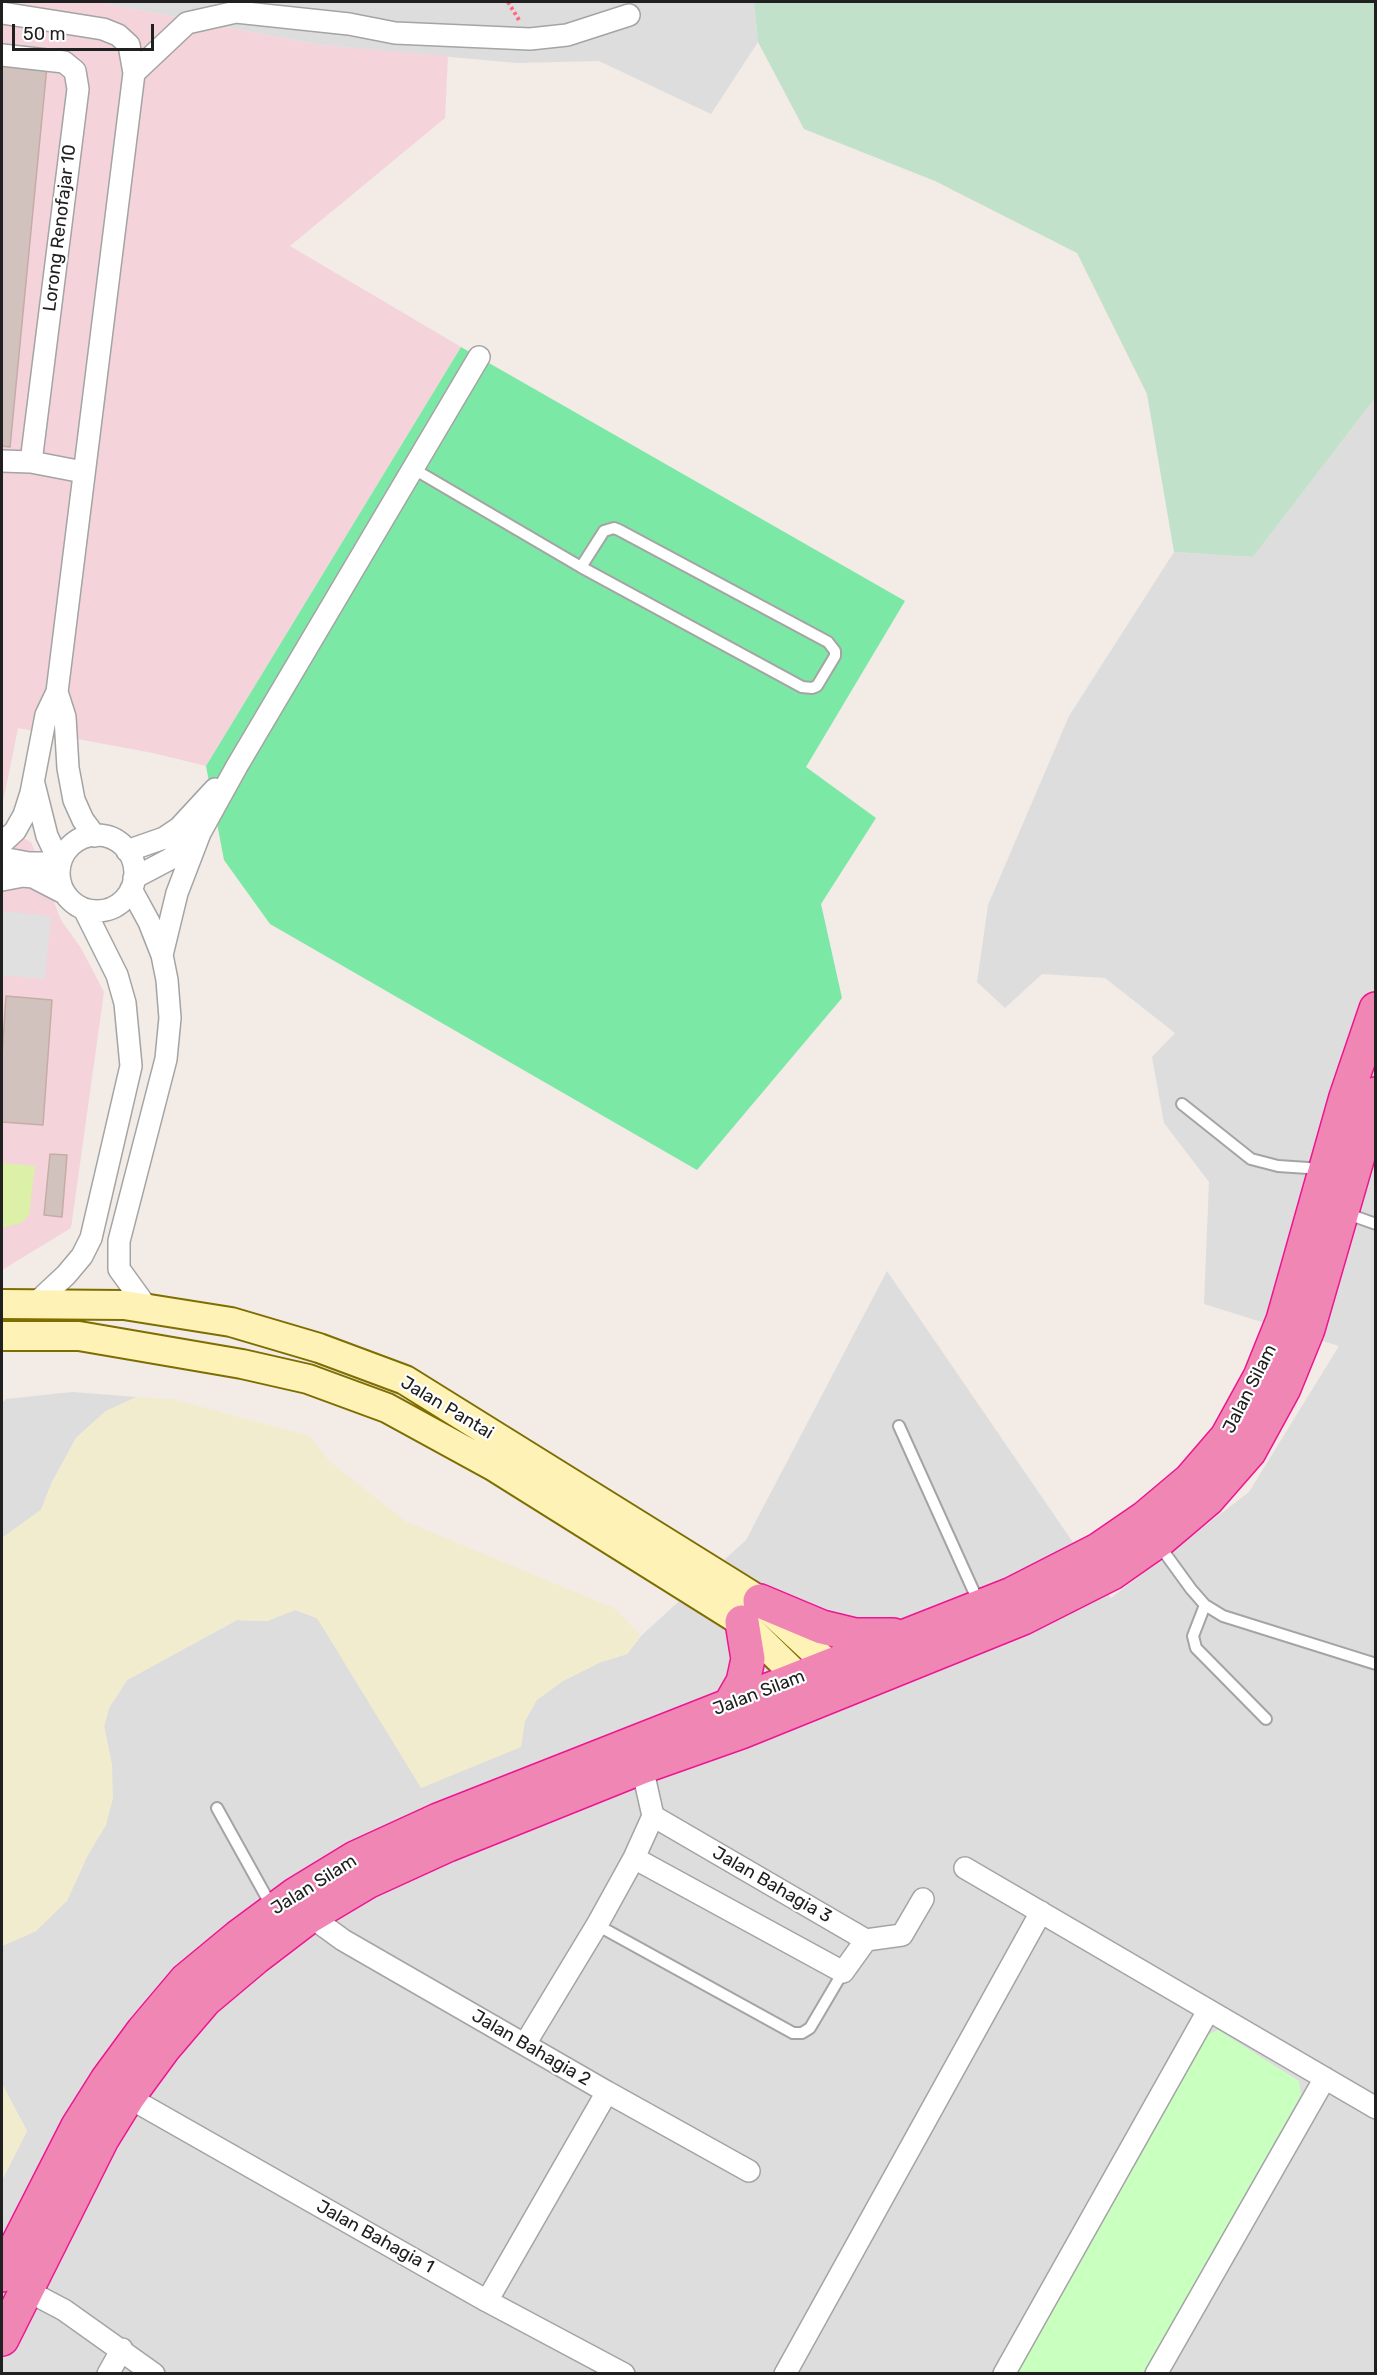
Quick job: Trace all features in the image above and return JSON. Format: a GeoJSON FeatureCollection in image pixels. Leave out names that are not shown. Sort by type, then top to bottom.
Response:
{"type":"FeatureCollection","features":[{"type":"Feature","properties":{"kind":"highway","name":"Jalan Silam"},"geometry":{"type":"LineString","coordinates":[[837,1678],[912,1634],[1012,1594],[1098,1550],[1146,1517],[1190,1480],[1227,1437],[1260,1377],[1283,1320],[1346,1097],[1376,1009]]}},
{"type":"Feature","properties":{"kind":"highway","name":"Jalan Silam"},"geometry":{"type":"LineString","coordinates":[[14,2282],[128,2097],[164,2048],[206,2000],[255,1958],[310,1916],[367,1882],[438,1850],[642,1767],[741,1732],[806,1691],[837,1678],[1023,1618],[1112,1573],[1157,1542],[1208,1499],[1249,1452],[1284,1388],[1308,1329],[1376,1094]]}},
{"type":"Feature","properties":{"kind":"highway"},"geometry":{"type":"LineString","coordinates":[[731,1704],[743,1682],[748,1659],[751,1612],[855,1635],[912,1634]]}},
{"type":"Feature","properties":{"kind":"highway","name":"Jalan Silam"},"geometry":{"type":"LineString","coordinates":[[2,2339],[14,2282],[78,2126],[106,2080],[186,1980],[296,1894],[355,1858],[428,1825],[731,1704],[806,1691]]}},
{"type":"Feature","properties":{"kind":"street"},"geometry":{"type":"LineString","coordinates":[[134,73],[187,23],[236,12],[349,24],[395,33],[530,39],[567,35],[629,15]]}},
{"type":"Feature","properties":{"kind":"street"},"geometry":{"type":"LineString","coordinates":[[2,13],[103,29],[118,35],[129,45],[134,73],[57,692],[46,715],[24,816],[15,831],[2,843]]}},
{"type":"Feature","properties":{"kind":"street","name":"Lorong Renofajar 10"},"geometry":{"type":"LineString","coordinates":[[2,55],[64,62],[75,71],[78,89],[31,462]]}},
{"type":"Feature","properties":{"kind":"street"},"geometry":{"type":"LineString","coordinates":[[162,955],[177,893],[200,833],[237,766],[479,357]]}},
{"type":"Feature","properties":{"kind":"street"},"geometry":{"type":"LineString","coordinates":[[2,461],[31,462],[83,472]]}},
{"type":"Feature","properties":{"kind":"street"},"geometry":{"type":"LineString","coordinates":[[57,692],[65,717],[68,768],[74,800],[83,820],[95,836]]}},
{"type":"Feature","properties":{"kind":"street"},"geometry":{"type":"LineString","coordinates":[[127,851],[164,838],[178,828],[237,766]]}},
{"type":"Feature","properties":{"kind":"street"},"geometry":{"type":"LineString","coordinates":[[33,781],[47,836],[60,863],[59,878],[64,893]]}},
{"type":"Feature","properties":{"kind":"street"},"geometry":{"type":"LineString","coordinates":[[132,884],[170,859],[200,833]]}},
{"type":"Feature","properties":{"kind":"street"},"geometry":{"type":"LineString","coordinates":[[2,880],[22,876],[33,877],[64,893],[74,904],[96,911],[111,908],[124,899],[132,884],[133,863],[127,851],[114,840],[95,836],[84,838],[73,844],[60,863]]}},
{"type":"Feature","properties":{"kind":"street"},"geometry":{"type":"LineString","coordinates":[[2,858],[60,863]]}},
{"type":"Feature","properties":{"kind":"street"},"geometry":{"type":"LineString","coordinates":[[132,884],[162,955],[167,980],[170,1018],[166,1059],[119,1241],[119,1269],[148,1309]]}},
{"type":"Feature","properties":{"kind":"street"},"geometry":{"type":"LineString","coordinates":[[35,1304],[66,1275],[91,1238],[131,1066],[125,1004],[117,975],[84,909]]}},
{"type":"Feature","properties":{"kind":"street","name":"Jalan Pantai"},"geometry":{"type":"LineString","coordinates":[[2,1304],[124,1305],[231,1322],[319,1348],[405,1380],[751,1612],[837,1678]]}},
{"type":"Feature","properties":{"kind":"street","name":"Jalan Pantai"},"geometry":{"type":"LineString","coordinates":[[2,1336],[79,1336],[242,1364],[308,1379],[387,1408],[751,1612],[806,1691]]}},
{"type":"Feature","properties":{"kind":"street"},"geometry":{"type":"LineString","coordinates":[[525,2044],[597,1925],[634,1858],[653,1816],[642,1767]]}},
{"type":"Feature","properties":{"kind":"street","name":"Jalan Bahagia 3"},"geometry":{"type":"LineString","coordinates":[[653,1816],[866,1940]]}},
{"type":"Feature","properties":{"kind":"street"},"geometry":{"type":"LineString","coordinates":[[634,1858],[843,1972],[866,1940],[902,1935],[924,1899]]}},
{"type":"Feature","properties":{"kind":"street"},"geometry":{"type":"LineString","coordinates":[[965,1868],[1376,2108]]}},
{"type":"Feature","properties":{"kind":"street"},"geometry":{"type":"LineString","coordinates":[[785,2373],[1041,1912]]}},
{"type":"Feature","properties":{"kind":"street","name":"Jalan Bahagia 2"},"geometry":{"type":"LineString","coordinates":[[310,1916],[343,1940],[607,2092],[487,2301]]}},
{"type":"Feature","properties":{"kind":"street"},"geometry":{"type":"LineString","coordinates":[[1004,2373],[1208,2011]]}},
{"type":"Feature","properties":{"kind":"street"},"geometry":{"type":"LineString","coordinates":[[1156,2373],[1325,2078]]}},
{"type":"Feature","properties":{"kind":"street"},"geometry":{"type":"LineString","coordinates":[[607,2092],[749,2171]]}},
{"type":"Feature","properties":{"kind":"street","name":"Jalan Bahagia 1"},"geometry":{"type":"LineString","coordinates":[[128,2097],[487,2301],[624,2373]]}},
{"type":"Feature","properties":{"kind":"street"},"geometry":{"type":"LineString","coordinates":[[14,2282],[64,2310],[154,2373]]}},
{"type":"Feature","properties":{"kind":"street"},"geometry":{"type":"LineString","coordinates":[[108,2373],[122,2349]]}},
{"type":"Feature","properties":{"kind":"lane"},"geometry":{"type":"LineString","coordinates":[[412,468],[581,567],[802,687],[817,686],[835,656],[835,651],[828,642],[614,528],[604,531],[581,567]]}},
{"type":"Feature","properties":{"kind":"lane"},"geometry":{"type":"LineString","coordinates":[[1182,1104],[1251,1159],[1278,1166],[1326,1169]]}},
{"type":"Feature","properties":{"kind":"lane"},"geometry":{"type":"LineString","coordinates":[[1342,1212],[1376,1224]]}},
{"type":"Feature","properties":{"kind":"lane"},"geometry":{"type":"LineString","coordinates":[[899,1426],[980,1607]]}},
{"type":"Feature","properties":{"kind":"lane"},"geometry":{"type":"LineString","coordinates":[[1157,1542],[1205,1605],[1223,1616],[1376,1664]]}},
{"type":"Feature","properties":{"kind":"lane"},"geometry":{"type":"LineString","coordinates":[[1205,1605],[1193,1636],[1196,1648],[1266,1719]]}},
{"type":"Feature","properties":{"kind":"lane"},"geometry":{"type":"LineString","coordinates":[[217,1808],[274,1910]]}},
{"type":"Feature","properties":{"kind":"lane"},"geometry":{"type":"LineString","coordinates":[[597,1925],[793,2033],[802,2033],[810,2028],[843,1972]]}},
{"type":"Feature","properties":{"kind":"shaded area"},"geometry":{"type":"Polygon","coordinates":[[[2,2],[97,2],[319,45],[448,56],[445,118],[290,246],[461,347],[206,766],[153,753],[18,728],[2,807],[2,2]]]}},
{"type":"Feature","properties":{"kind":"shaded area"},"geometry":{"type":"Polygon","coordinates":[[[97,2],[754,2],[758,42],[711,114],[599,61],[517,63],[319,45],[97,2]]]}},
{"type":"Feature","properties":{"kind":"shaded area"},"geometry":{"type":"Polygon","coordinates":[[[1375,398],[1375,2373],[2,2373],[2,2180],[27,2131],[2,2084],[2,1946],[36,1931],[106,1825],[112,1766],[104,1726],[109,1708],[127,1680],[237,1620],[267,1621],[295,1610],[317,1618],[338,1649],[525,1721],[536,1700],[563,1681],[601,1662],[627,1654],[641,1636],[746,1540],[887,1271],[1111,1598],[1249,1492],[1339,1346],[1204,1304],[1209,1182],[1164,1123],[1152,1057],[1175,1033],[1105,978],[1042,974],[1005,1008],[977,982],[988,905],[1069,716],[1174,552],[1253,557],[1375,398]]]}},
{"type":"Feature","properties":{"kind":"shaded area"},"geometry":{"type":"Polygon","coordinates":[[[2,828],[31,842],[61,920],[81,948],[104,992],[71,1228],[2,1270],[2,828]]]}},
{"type":"Feature","properties":{"kind":"shaded area"},"geometry":{"type":"Polygon","coordinates":[[[2,911],[51,916],[45,979],[2,975],[2,911]]]}},
{"type":"Feature","properties":{"kind":"shaded area"},"geometry":{"type":"Polygon","coordinates":[[[72,1392],[137,1397],[106,1411],[76,1438],[52,1482],[41,1510],[2,1538],[2,1403],[6,1399],[72,1392]]]}},
{"type":"Feature","properties":{"kind":"shaded area"},"geometry":{"type":"Polygon","coordinates":[[[137,1397],[172,1399],[310,1436],[329,1461],[405,1521],[616,1609],[641,1636],[627,1654],[601,1662],[563,1681],[537,1700],[525,1721],[521,1747],[421,1788],[317,1618],[295,1610],[267,1621],[236,1620],[127,1680],[109,1708],[104,1726],[112,1766],[113,1798],[106,1825],[88,1855],[67,1901],[36,1931],[2,1946],[2,1538],[41,1510],[52,1483],[76,1438],[106,1411],[137,1397]]]}},
{"type":"Feature","properties":{"kind":"shaded area"},"geometry":{"type":"Polygon","coordinates":[[[2,2084],[27,2131],[2,2180],[2,2084]]]}},
{"type":"Feature","properties":{"kind":"green space"},"geometry":{"type":"Polygon","coordinates":[[[754,2],[1375,2],[1375,398],[1253,557],[1174,552],[1147,394],[1077,253],[935,181],[804,129],[758,42],[754,2]]]}},
{"type":"Feature","properties":{"kind":"green space"},"geometry":{"type":"Polygon","coordinates":[[[461,347],[905,601],[806,767],[876,818],[821,904],[842,998],[697,1170],[270,924],[224,860],[206,766],[461,347]]]}},
{"type":"Feature","properties":{"kind":"green space"},"geometry":{"type":"Polygon","coordinates":[[[2,1163],[35,1166],[29,1215],[21,1223],[2,1228],[2,1163]]]}},
{"type":"Feature","properties":{"kind":"green space"},"geometry":{"type":"Polygon","coordinates":[[[1218,2030],[1299,2081],[1301,2095],[1144,2373],[1015,2374],[1205,2036],[1218,2030]]]}},
{"type":"Feature","properties":{"kind":"building"},"geometry":{"type":"Polygon","coordinates":[[[2,61],[47,66],[10,447],[2,446],[2,61]]]}},
{"type":"Feature","properties":{"kind":"building"},"geometry":{"type":"Polygon","coordinates":[[[6,996],[52,1000],[43,1125],[2,1122],[2,1057],[6,996]]]}},
{"type":"Feature","properties":{"kind":"building"},"geometry":{"type":"Polygon","coordinates":[[[50,1154],[67,1155],[62,1217],[44,1215],[50,1154]]]}}]}
